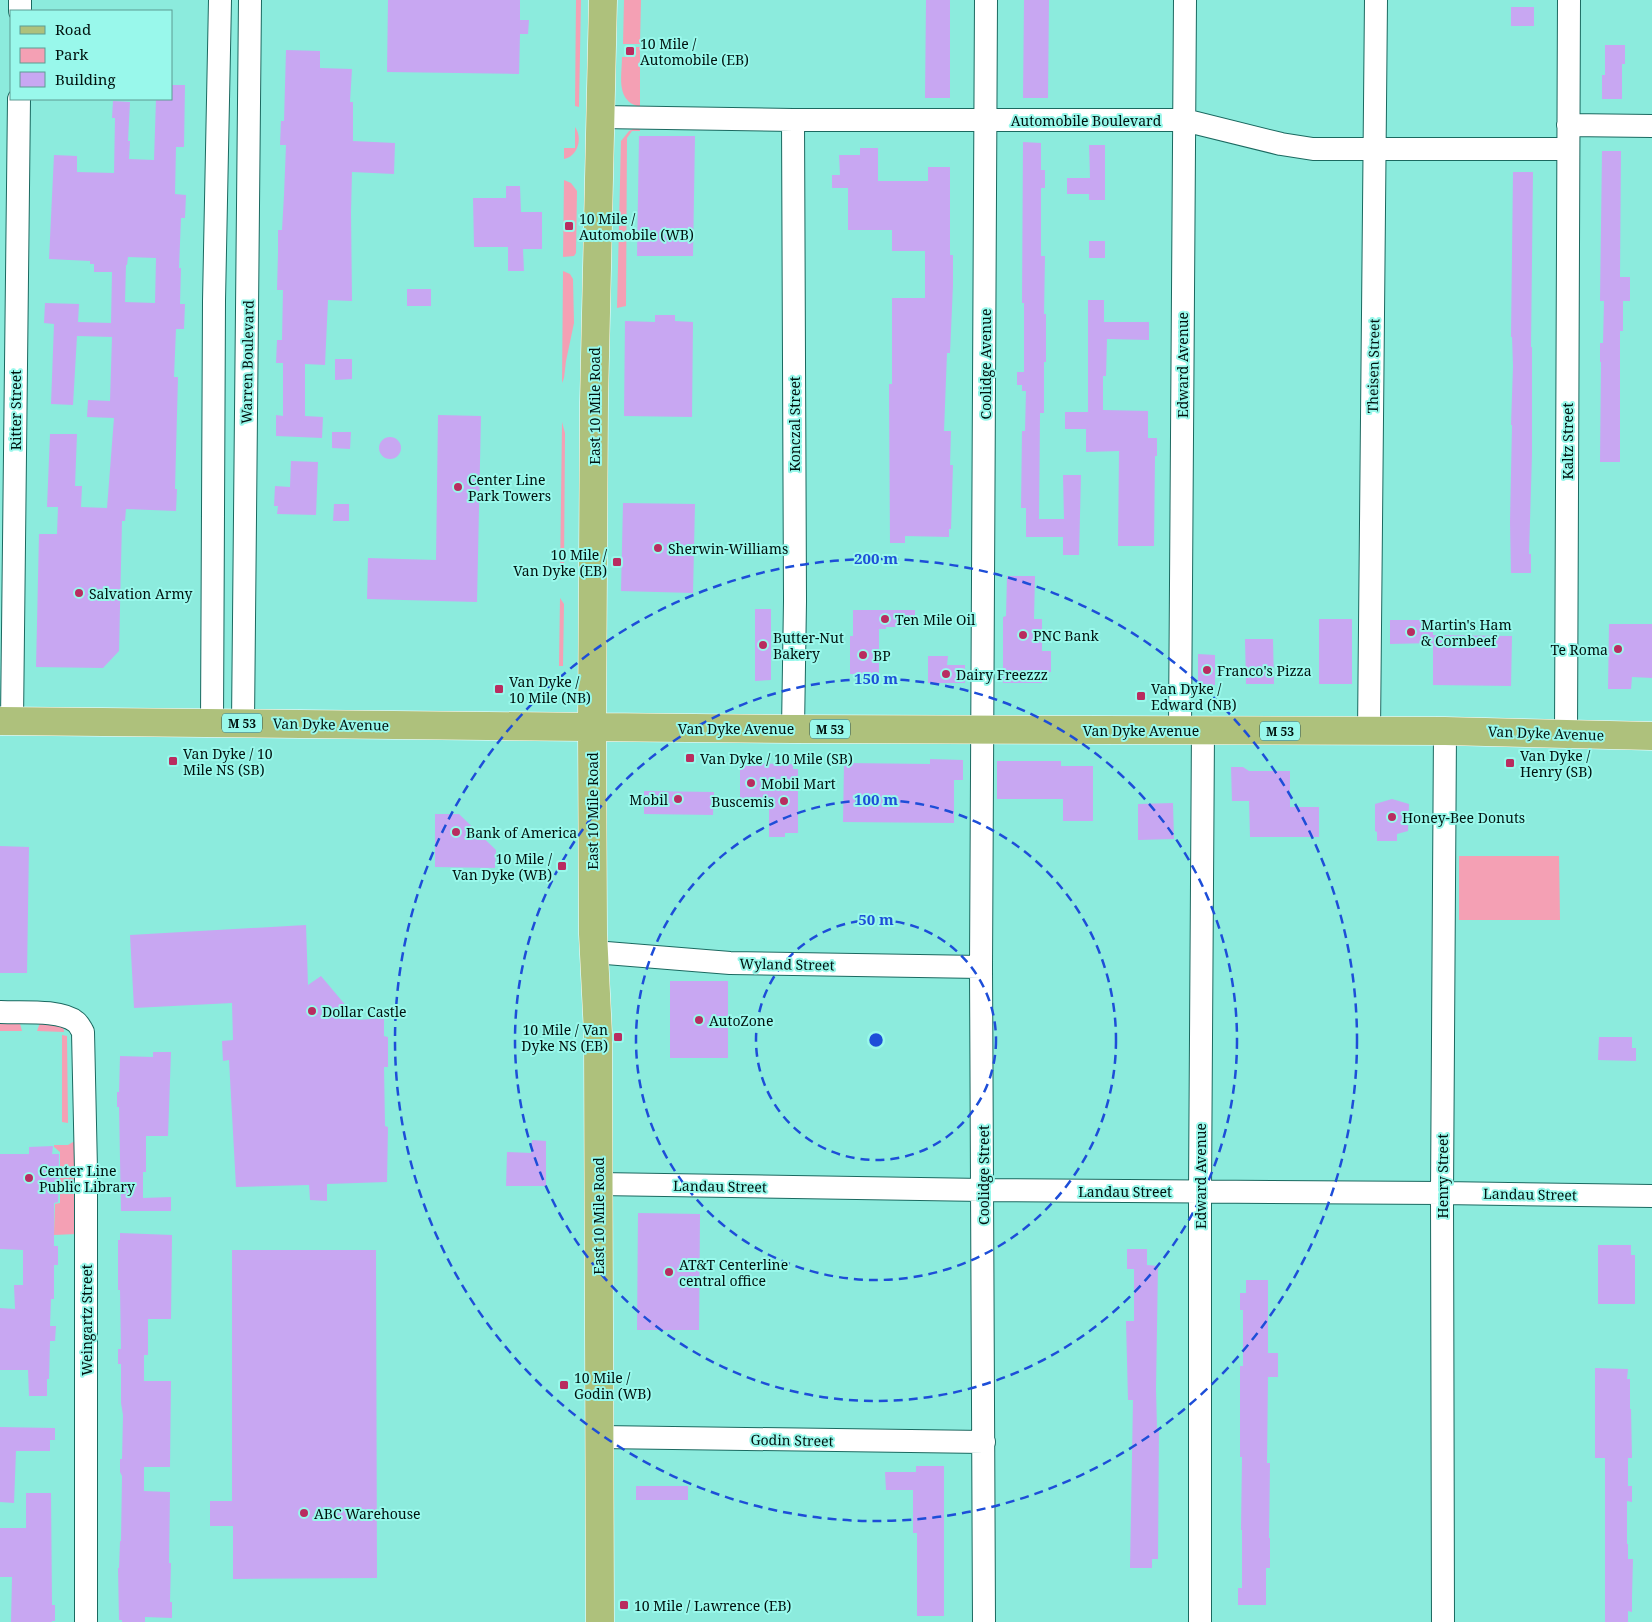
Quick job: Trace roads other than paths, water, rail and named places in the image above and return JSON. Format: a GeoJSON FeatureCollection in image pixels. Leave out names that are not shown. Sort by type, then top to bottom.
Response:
{"type":"FeatureCollection","features":[{"type":"Feature","properties":{"kind":"main road","name":"East 10 Mile Road"},"geometry":{"type":"LineString","coordinates":[[600,1622],[598,1034],[594,952],[592,727],[594,393],[603,0]]}},
{"type":"Feature","properties":{"kind":"main road","name":"Van Dyke Avenue"},"geometry":{"type":"LineString","coordinates":[[6,721],[794,729],[1445,731],[1652,736]]}},
{"type":"Feature","properties":{"kind":"street"},"geometry":{"type":"LineString","coordinates":[[212,722],[214,301],[220,0]]}},
{"type":"Feature","properties":{"kind":"street","name":"Warren Boulevard"},"geometry":{"type":"LineString","coordinates":[[244,723],[250,0]]}},
{"type":"Feature","properties":{"kind":"street","name":"Coolidge Avenue"},"geometry":{"type":"LineString","coordinates":[[983,729],[986,0]]}},
{"type":"Feature","properties":{"kind":"street","name":"Edward Avenue"},"geometry":{"type":"LineString","coordinates":[[1185,0],[1184,120],[1191,730],[1200,1191],[1200,1622]]}},
{"type":"Feature","properties":{"kind":"street","name":"Theisen Street"},"geometry":{"type":"LineString","coordinates":[[1369,732],[1376,0]]}},
{"type":"Feature","properties":{"kind":"street"},"geometry":{"type":"LineString","coordinates":[[1569,0],[1568,125],[1652,126]]}},
{"type":"Feature","properties":{"kind":"street"},"geometry":{"type":"LineString","coordinates":[[220,38],[250,37]]}},
{"type":"Feature","properties":{"kind":"street","name":"Ritter Street"},"geometry":{"type":"LineString","coordinates":[[6,721],[19,100]]}},
{"type":"Feature","properties":{"kind":"street","name":"Automobile Boulevard"},"geometry":{"type":"LineString","coordinates":[[600,117],[793,120],[1184,120],[1281,144],[1313,149],[1568,149]]}},
{"type":"Feature","properties":{"kind":"street","name":"Konczal Street"},"geometry":{"type":"LineString","coordinates":[[793,120],[794,729]]}},
{"type":"Feature","properties":{"kind":"street","name":"Kaltz Street"},"geometry":{"type":"LineString","coordinates":[[1566,734],[1568,125]]}},
{"type":"Feature","properties":{"kind":"street"},"geometry":{"type":"LineString","coordinates":[[214,301],[248,301]]}},
{"type":"Feature","properties":{"kind":"street"},"geometry":{"type":"LineString","coordinates":[[213,570],[244,555]]}},
{"type":"Feature","properties":{"kind":"street","name":"Coolidge Street"},"geometry":{"type":"LineString","coordinates":[[983,729],[981,967],[984,1622]]}},
{"type":"Feature","properties":{"kind":"street","name":"Henry Street"},"geometry":{"type":"LineString","coordinates":[[1443,1622],[1442,1193],[1445,731]]}},
{"type":"Feature","properties":{"kind":"street","name":"Wyland Street"},"geometry":{"type":"LineString","coordinates":[[594,952],[730,963],[981,967]]}},
{"type":"Feature","properties":{"kind":"street","name":"Weingartz Street"},"geometry":{"type":"LineString","coordinates":[[0,1012],[46,1013],[63,1016],[75,1021],[83,1032],[85,1081],[86,1622]]}},
{"type":"Feature","properties":{"kind":"street","name":"Landau Street"},"geometry":{"type":"LineString","coordinates":[[598,1184],[983,1190],[1652,1196]]}},
{"type":"Feature","properties":{"kind":"street","name":"Godin Street"},"geometry":{"type":"LineString","coordinates":[[600,1437],[984,1442]]}},
{"type":"Feature","properties":{"kind":"place","name":"10 Mile / Automobile (EB)"},"geometry":{"type":"Point","coordinates":[630,51]}},
{"type":"Feature","properties":{"kind":"place","name":"10 Mile / Automobile (WB)"},"geometry":{"type":"Point","coordinates":[569,226]}},
{"type":"Feature","properties":{"kind":"place","name":"Center Line Park Towers"},"geometry":{"type":"Point","coordinates":[458,487]}},
{"type":"Feature","properties":{"kind":"place","name":"Sherwin-Williams"},"geometry":{"type":"Point","coordinates":[658,548]}},
{"type":"Feature","properties":{"kind":"place","name":"10 Mile / Van Dyke (EB)"},"geometry":{"type":"Point","coordinates":[617,562]}},
{"type":"Feature","properties":{"kind":"place","name":"Salvation Army"},"geometry":{"type":"Point","coordinates":[79,593]}},
{"type":"Feature","properties":{"kind":"place","name":"Ten Mile Oil"},"geometry":{"type":"Point","coordinates":[885,619]}},
{"type":"Feature","properties":{"kind":"place","name":"Martin's Ham & Cornbeef"},"geometry":{"type":"Point","coordinates":[1411,632]}},
{"type":"Feature","properties":{"kind":"place","name":"PNC Bank"},"geometry":{"type":"Point","coordinates":[1023,635]}},
{"type":"Feature","properties":{"kind":"place","name":"Butter-Nut Bakery"},"geometry":{"type":"Point","coordinates":[763,645]}},
{"type":"Feature","properties":{"kind":"place","name":"Te Roma"},"geometry":{"type":"Point","coordinates":[1618,649]}},
{"type":"Feature","properties":{"kind":"place","name":"BP"},"geometry":{"type":"Point","coordinates":[863,655]}},
{"type":"Feature","properties":{"kind":"place","name":"Franco's Pizza"},"geometry":{"type":"Point","coordinates":[1207,670]}},
{"type":"Feature","properties":{"kind":"place","name":"Dairy Freezzz"},"geometry":{"type":"Point","coordinates":[946,674]}},
{"type":"Feature","properties":{"kind":"place","name":"Van Dyke / 10 Mile (NB)"},"geometry":{"type":"Point","coordinates":[499,689]}},
{"type":"Feature","properties":{"kind":"place","name":"Van Dyke / Edward (NB)"},"geometry":{"type":"Point","coordinates":[1141,696]}},
{"type":"Feature","properties":{"kind":"place","name":"Van Dyke / 10 Mile (SB)"},"geometry":{"type":"Point","coordinates":[690,758]}},
{"type":"Feature","properties":{"kind":"place","name":"Van Dyke / 10 Mile NS (SB)"},"geometry":{"type":"Point","coordinates":[173,761]}},
{"type":"Feature","properties":{"kind":"place","name":"Van Dyke / Henry (SB)"},"geometry":{"type":"Point","coordinates":[1510,763]}},
{"type":"Feature","properties":{"kind":"place","name":"Mobil Mart"},"geometry":{"type":"Point","coordinates":[751,783]}},
{"type":"Feature","properties":{"kind":"place","name":"Mobil"},"geometry":{"type":"Point","coordinates":[678,799]}},
{"type":"Feature","properties":{"kind":"place","name":"Buscemis"},"geometry":{"type":"Point","coordinates":[784,801]}},
{"type":"Feature","properties":{"kind":"place","name":"Honey-Bee Donuts"},"geometry":{"type":"Point","coordinates":[1392,817]}},
{"type":"Feature","properties":{"kind":"place","name":"Bank of America"},"geometry":{"type":"Point","coordinates":[456,832]}},
{"type":"Feature","properties":{"kind":"place","name":"10 Mile / Van Dyke (WB)"},"geometry":{"type":"Point","coordinates":[562,866]}},
{"type":"Feature","properties":{"kind":"place","name":"Dollar Castle"},"geometry":{"type":"Point","coordinates":[312,1011]}},
{"type":"Feature","properties":{"kind":"place","name":"AutoZone"},"geometry":{"type":"Point","coordinates":[699,1020]}},
{"type":"Feature","properties":{"kind":"place","name":"10 Mile / Van Dyke NS (EB)"},"geometry":{"type":"Point","coordinates":[618,1037]}},
{"type":"Feature","properties":{"kind":"place","name":"Center Line Public Library"},"geometry":{"type":"Point","coordinates":[29,1178]}},
{"type":"Feature","properties":{"kind":"place","name":"AT&T Centerline central office"},"geometry":{"type":"Point","coordinates":[669,1272]}},
{"type":"Feature","properties":{"kind":"place","name":"10 Mile / Godin (WB)"},"geometry":{"type":"Point","coordinates":[564,1385]}},
{"type":"Feature","properties":{"kind":"place","name":"ABC Warehouse"},"geometry":{"type":"Point","coordinates":[304,1513]}},
{"type":"Feature","properties":{"kind":"place","name":"10 Mile / Lawrence (EB)"},"geometry":{"type":"Point","coordinates":[624,1605]}}]}
